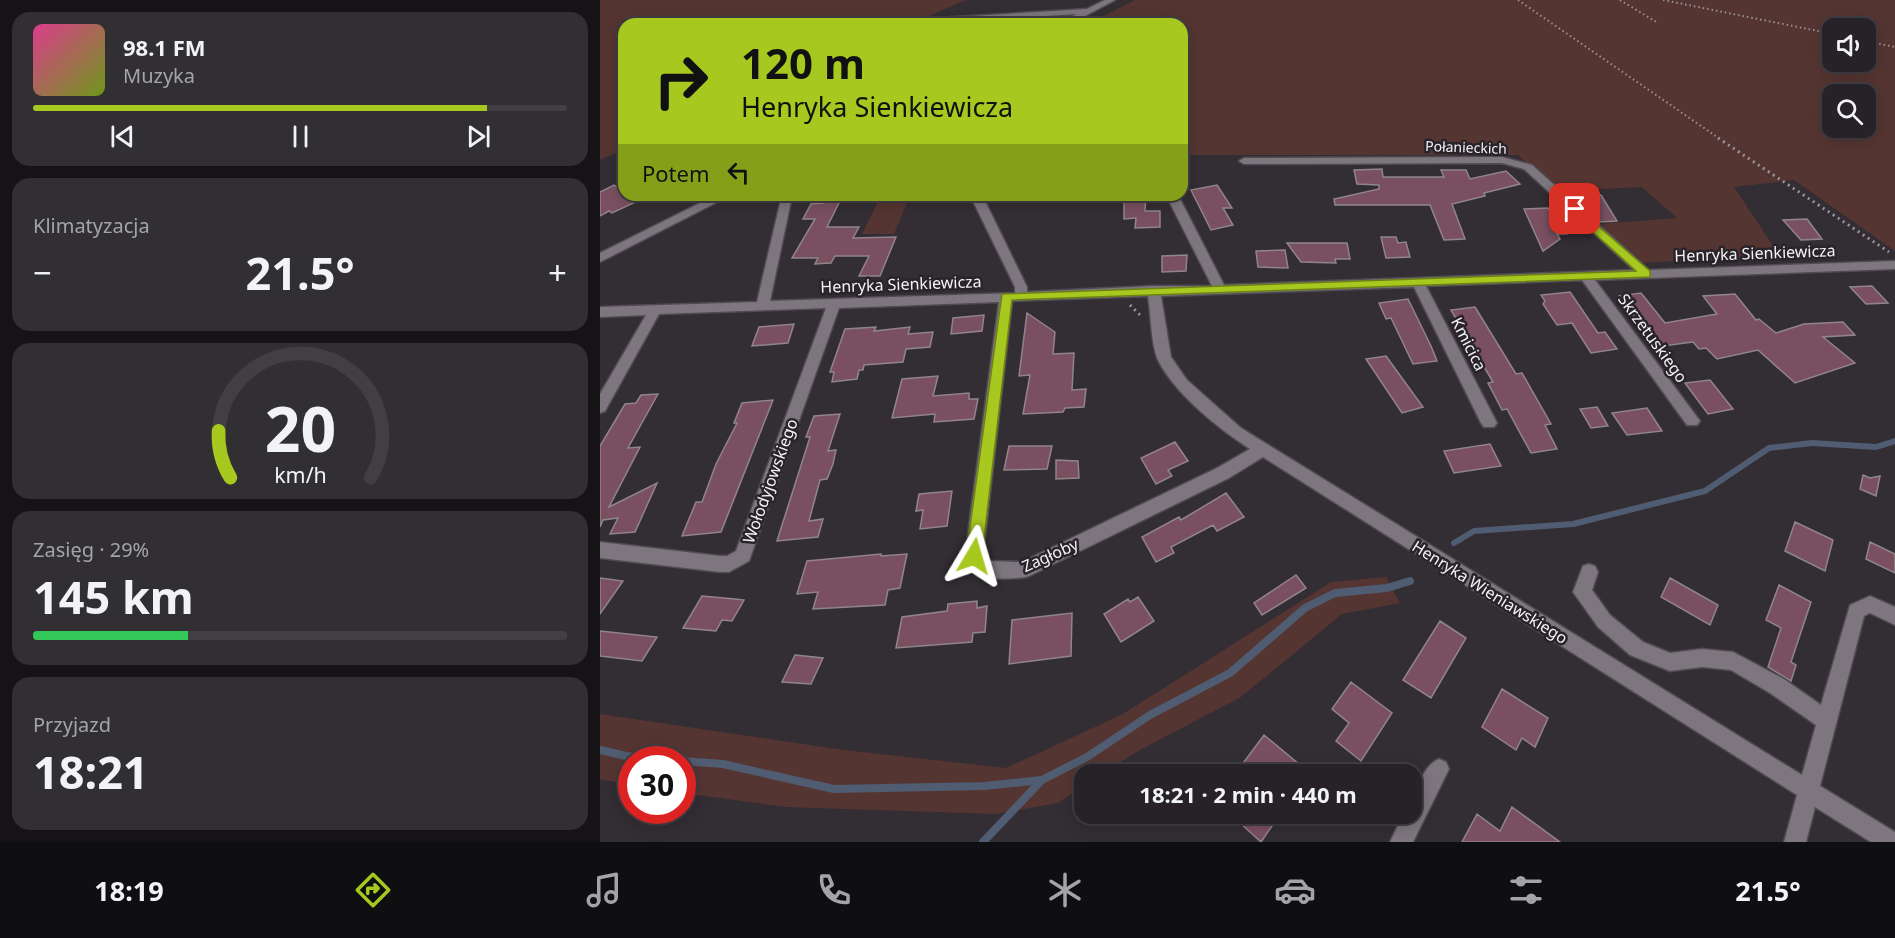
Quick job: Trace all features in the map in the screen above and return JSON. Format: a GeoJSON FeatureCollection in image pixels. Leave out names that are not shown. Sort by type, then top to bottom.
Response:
{"type":"FeatureCollection","features":[{"type":"Feature","properties":{"kind":"street"},"geometry":{"type":"LineString","coordinates":[[1075,18],[1111,0]]}},
{"type":"Feature","properties":{"kind":"street"},"geometry":{"type":"LineString","coordinates":[[982,18],[1089,11]]}},
{"type":"Feature","properties":{"kind":"street","name":"Połanieckich"},"geometry":{"type":"LineString","coordinates":[[1244,161],[1502,160],[1528,167],[1646,274]]}},
{"type":"Feature","properties":{"kind":"street"},"geometry":{"type":"LineString","coordinates":[[600,258],[713,201]]}},
{"type":"Feature","properties":{"kind":"street"},"geometry":{"type":"LineString","coordinates":[[763,306],[785,201]]}},
{"type":"Feature","properties":{"kind":"street"},"geometry":{"type":"LineString","coordinates":[[979,201],[1021,287],[1014,296]]}},
{"type":"Feature","properties":{"kind":"street"},"geometry":{"type":"LineString","coordinates":[[1175,201],[1220,289]]}},
{"type":"Feature","properties":{"kind":"street"},"geometry":{"type":"LineString","coordinates":[[1889,265],[1895,274]]}},
{"type":"Feature","properties":{"kind":"street","name":"Henryka Sienkiewicza"},"geometry":{"type":"LineString","coordinates":[[600,312],[1889,265]]}},
{"type":"Feature","properties":{"kind":"street","name":"Skrzetuskiego"},"geometry":{"type":"LineString","coordinates":[[1586,277],[1692,421]]}},
{"type":"Feature","properties":{"kind":"street","name":"Kmicica"},"geometry":{"type":"LineString","coordinates":[[1418,282],[1489,423]]}},
{"type":"Feature","properties":{"kind":"street","name":"Henryka Wieniawskiego"},"geometry":{"type":"LineString","coordinates":[[1154,290],[1164,358],[1182,384],[1236,432],[1891,842]]}},
{"type":"Feature","properties":{"kind":"street","name":"Zagłoby"},"geometry":{"type":"LineString","coordinates":[[1014,296],[974,556],[986,569],[1023,570],[1223,473],[1263,449]]}},
{"type":"Feature","properties":{"kind":"street","name":"Wołodyjowskiego"},"geometry":{"type":"LineString","coordinates":[[600,550],[720,564],[729,564],[743,556],[834,304]]}},
{"type":"Feature","properties":{"kind":"street"},"geometry":{"type":"LineString","coordinates":[[600,407],[655,310]]}},
{"type":"Feature","properties":{"kind":"street"},"geometry":{"type":"LineString","coordinates":[[1589,572],[1581,592],[1604,621],[1637,649],[1670,662],[1702,658],[1733,662],[1777,686],[1827,721]]}},
{"type":"Feature","properties":{"kind":"street"},"geometry":{"type":"LineString","coordinates":[[1795,842],[1856,611],[1870,604],[1895,616]]}},
{"type":"Feature","properties":{"kind":"street"},"geometry":{"type":"LineString","coordinates":[[1401,842],[1439,769]]}},
{"type":"Feature","properties":{"kind":"path"},"geometry":{"type":"LineString","coordinates":[[1518,0],[1690,119],[1895,256]]}},
{"type":"Feature","properties":{"kind":"path"},"geometry":{"type":"LineString","coordinates":[[1620,0],[1658,23]]}},
{"type":"Feature","properties":{"kind":"path"},"geometry":{"type":"LineString","coordinates":[[1663,0],[1822,32]]}},
{"type":"Feature","properties":{"kind":"path"},"geometry":{"type":"LineString","coordinates":[[1876,43],[1895,47]]}},
{"type":"Feature","properties":{"kind":"shaded area"},"geometry":{"type":"Polygon","coordinates":[[[600,0],[966,0],[929,16],[916,18],[618,18],[618,152],[600,160],[600,0]]]}},
{"type":"Feature","properties":{"kind":"shaded area"},"geometry":{"type":"Polygon","coordinates":[[[1135,0],[1895,0],[1895,251],[1794,180],[1734,187],[1780,256],[1638,263],[1598,224],[1677,218],[1642,187],[1559,191],[1518,155],[1188,155],[1188,18],[1100,18],[1135,0]]]}},
{"type":"Feature","properties":{"kind":"shaded area"},"geometry":{"type":"Polygon","coordinates":[[[878,201],[908,201],[894,234],[862,234],[878,201]]]}},
{"type":"Feature","properties":{"kind":"shaded area"},"geometry":{"type":"Polygon","coordinates":[[[1386,577],[1400,603],[1342,614],[1241,697],[1138,751],[1118,764],[1074,764],[1074,793],[1058,803],[996,814],[786,807],[696,795],[696,746],[618,746],[618,782],[600,779],[600,714],[844,750],[1006,768],[1123,714],[1331,582],[1386,577]]]}},
{"type":"Feature","properties":{"kind":"building"},"geometry":{"type":"Polygon","coordinates":[[[1382,169],[1383,177],[1444,177],[1441,170],[1466,170],[1470,179],[1506,171],[1520,184],[1452,204],[1465,239],[1444,240],[1430,205],[1335,205],[1334,199],[1379,189],[1379,185],[1357,184],[1354,170],[1382,169]]]}},
{"type":"Feature","properties":{"kind":"building"},"geometry":{"type":"Polygon","coordinates":[[[614,185],[618,188],[618,201],[638,201],[600,216],[600,192],[614,185]]]}},
{"type":"Feature","properties":{"kind":"building"},"geometry":{"type":"Polygon","coordinates":[[[1217,185],[1232,208],[1223,208],[1233,225],[1211,230],[1191,190],[1217,185]]]}},
{"type":"Feature","properties":{"kind":"building"},"geometry":{"type":"Polygon","coordinates":[[[1601,195],[1617,221],[1599,222],[1592,216],[1581,196],[1601,195]]]}},
{"type":"Feature","properties":{"kind":"building"},"geometry":{"type":"Polygon","coordinates":[[[825,201],[840,201],[827,227],[859,227],[853,238],[896,237],[880,276],[859,276],[869,256],[835,256],[831,263],[815,264],[818,258],[792,258],[815,219],[803,219],[811,204],[825,201]]]}},
{"type":"Feature","properties":{"kind":"building"},"geometry":{"type":"Polygon","coordinates":[[[1124,201],[1146,201],[1145,211],[1160,211],[1160,227],[1135,228],[1136,218],[1124,219],[1124,201]]]}},
{"type":"Feature","properties":{"kind":"building"},"geometry":{"type":"Polygon","coordinates":[[[1548,208],[1553,218],[1559,218],[1567,234],[1557,234],[1560,239],[1543,251],[1524,209],[1548,208]]]}},
{"type":"Feature","properties":{"kind":"building"},"geometry":{"type":"Polygon","coordinates":[[[1807,219],[1822,239],[1801,240],[1783,220],[1807,219]]]}},
{"type":"Feature","properties":{"kind":"building"},"geometry":{"type":"Polygon","coordinates":[[[1381,237],[1396,237],[1398,243],[1406,242],[1410,257],[1386,258],[1381,237]]]}},
{"type":"Feature","properties":{"kind":"building"},"geometry":{"type":"Polygon","coordinates":[[[1287,243],[1347,243],[1350,259],[1335,259],[1336,263],[1301,262],[1287,243]]]}},
{"type":"Feature","properties":{"kind":"building"},"geometry":{"type":"Polygon","coordinates":[[[1285,250],[1288,268],[1258,267],[1256,251],[1285,250]]]}},
{"type":"Feature","properties":{"kind":"building"},"geometry":{"type":"Polygon","coordinates":[[[1187,255],[1186,271],[1162,272],[1162,256],[1187,255]]]}},
{"type":"Feature","properties":{"kind":"building"},"geometry":{"type":"Polygon","coordinates":[[[1872,286],[1888,303],[1866,304],[1850,287],[1872,286]]]}},
{"type":"Feature","properties":{"kind":"building"},"geometry":{"type":"Polygon","coordinates":[[[1570,292],[1598,333],[1605,332],[1617,349],[1591,353],[1572,323],[1557,325],[1543,304],[1545,301],[1541,295],[1570,292]]]}},
{"type":"Feature","properties":{"kind":"building"},"geometry":{"type":"Polygon","coordinates":[[[1641,293],[1665,323],[1717,314],[1703,296],[1735,294],[1756,320],[1759,319],[1776,333],[1804,324],[1843,322],[1855,335],[1823,337],[1855,363],[1795,383],[1758,350],[1717,359],[1706,348],[1699,349],[1693,342],[1655,347],[1635,324],[1638,323],[1619,296],[1641,293]]]}},
{"type":"Feature","properties":{"kind":"building"},"geometry":{"type":"Polygon","coordinates":[[[1408,299],[1437,361],[1413,364],[1391,318],[1386,319],[1379,303],[1408,299]]]}},
{"type":"Feature","properties":{"kind":"building"},"geometry":{"type":"Polygon","coordinates":[[[1475,307],[1516,374],[1522,373],[1551,424],[1545,425],[1557,449],[1531,453],[1507,409],[1502,410],[1488,383],[1493,382],[1451,310],[1475,307]]]}},
{"type":"Feature","properties":{"kind":"building"},"geometry":{"type":"Polygon","coordinates":[[[1027,313],[1055,332],[1053,354],[1074,353],[1072,390],[1086,389],[1084,407],[1065,408],[1063,412],[1023,414],[1030,375],[1019,376],[1027,313]]]}},
{"type":"Feature","properties":{"kind":"building"},"geometry":{"type":"Polygon","coordinates":[[[984,315],[982,331],[951,334],[953,318],[984,315]]]}},
{"type":"Feature","properties":{"kind":"building"},"geometry":{"type":"Polygon","coordinates":[[[794,324],[788,343],[752,346],[759,327],[794,324]]]}},
{"type":"Feature","properties":{"kind":"building"},"geometry":{"type":"Polygon","coordinates":[[[876,327],[874,331],[910,327],[908,334],[933,332],[930,347],[906,349],[903,362],[864,365],[863,370],[859,370],[857,379],[832,382],[834,372],[830,372],[845,329],[876,327]]]}},
{"type":"Feature","properties":{"kind":"building"},"geometry":{"type":"Polygon","coordinates":[[[1386,356],[1423,407],[1402,413],[1366,359],[1386,356]]]}},
{"type":"Feature","properties":{"kind":"building"},"geometry":{"type":"Polygon","coordinates":[[[938,376],[933,396],[969,393],[969,399],[978,399],[974,419],[934,422],[935,414],[892,418],[902,379],[938,376]]]}},
{"type":"Feature","properties":{"kind":"building"},"geometry":{"type":"Polygon","coordinates":[[[1710,380],[1733,409],[1708,414],[1685,383],[1710,380]]]}},
{"type":"Feature","properties":{"kind":"building"},"geometry":{"type":"Polygon","coordinates":[[[658,394],[628,448],[640,447],[609,507],[657,483],[635,532],[610,534],[618,518],[603,520],[600,527],[600,446],[625,404],[636,403],[641,395],[658,394]]]}},
{"type":"Feature","properties":{"kind":"building"},"geometry":{"type":"Polygon","coordinates":[[[773,400],[721,532],[682,536],[696,502],[702,502],[716,464],[737,423],[734,423],[742,403],[773,400]]]}},
{"type":"Feature","properties":{"kind":"building"},"geometry":{"type":"Polygon","coordinates":[[[1597,407],[1608,426],[1591,428],[1580,409],[1597,407]]]}},
{"type":"Feature","properties":{"kind":"building"},"geometry":{"type":"Polygon","coordinates":[[[1647,408],[1662,431],[1627,435],[1612,413],[1647,408]]]}},
{"type":"Feature","properties":{"kind":"building"},"geometry":{"type":"Polygon","coordinates":[[[840,414],[828,451],[836,450],[833,464],[827,479],[820,480],[809,521],[823,519],[818,537],[777,541],[810,437],[806,437],[814,416],[840,414]]]}},
{"type":"Feature","properties":{"kind":"building"},"geometry":{"type":"Polygon","coordinates":[[[1175,442],[1188,461],[1168,470],[1172,476],[1156,484],[1141,458],[1175,442]]]}},
{"type":"Feature","properties":{"kind":"building"},"geometry":{"type":"Polygon","coordinates":[[[1490,444],[1501,466],[1454,473],[1444,451],[1490,444]]]}},
{"type":"Feature","properties":{"kind":"building"},"geometry":{"type":"Polygon","coordinates":[[[1009,446],[1052,446],[1047,469],[1004,470],[1009,446]]]}},
{"type":"Feature","properties":{"kind":"building"},"geometry":{"type":"Polygon","coordinates":[[[1056,460],[1078,461],[1079,478],[1056,479],[1056,460]]]}},
{"type":"Feature","properties":{"kind":"building"},"geometry":{"type":"Polygon","coordinates":[[[1863,475],[1870,478],[1880,476],[1876,496],[1860,489],[1863,475]]]}},
{"type":"Feature","properties":{"kind":"building"},"geometry":{"type":"Polygon","coordinates":[[[952,491],[947,526],[920,529],[923,510],[916,511],[919,494],[952,491]]]}},
{"type":"Feature","properties":{"kind":"building"},"geometry":{"type":"Polygon","coordinates":[[[1226,493],[1244,517],[1217,531],[1213,525],[1171,547],[1174,553],[1156,562],[1142,537],[1179,517],[1181,520],[1226,493]]]}},
{"type":"Feature","properties":{"kind":"building"},"geometry":{"type":"Polygon","coordinates":[[[1795,522],[1833,540],[1825,571],[1785,551],[1795,522]]]}},
{"type":"Feature","properties":{"kind":"building"},"geometry":{"type":"Polygon","coordinates":[[[1870,542],[1895,554],[1895,573],[1866,559],[1870,542]]]}},
{"type":"Feature","properties":{"kind":"building"},"geometry":{"type":"Polygon","coordinates":[[[881,554],[881,556],[907,554],[900,588],[888,590],[885,605],[813,609],[818,592],[797,594],[807,561],[881,554]]]}},
{"type":"Feature","properties":{"kind":"building"},"geometry":{"type":"Polygon","coordinates":[[[1296,575],[1306,588],[1262,615],[1254,603],[1296,575]]]}},
{"type":"Feature","properties":{"kind":"building"},"geometry":{"type":"Polygon","coordinates":[[[600,578],[623,581],[600,614],[600,578]]]}},
{"type":"Feature","properties":{"kind":"building"},"geometry":{"type":"Polygon","coordinates":[[[1670,578],[1718,605],[1710,625],[1661,597],[1670,578]]]}},
{"type":"Feature","properties":{"kind":"building"},"geometry":{"type":"Polygon","coordinates":[[[1779,585],[1811,602],[1791,662],[1796,665],[1791,681],[1768,667],[1781,628],[1766,620],[1779,585]]]}},
{"type":"Feature","properties":{"kind":"building"},"geometry":{"type":"Polygon","coordinates":[[[702,596],[744,600],[732,621],[722,620],[716,631],[683,628],[702,596]]]}},
{"type":"Feature","properties":{"kind":"building"},"geometry":{"type":"Polygon","coordinates":[[[1138,597],[1154,621],[1121,642],[1104,614],[1128,599],[1130,602],[1138,597]]]}},
{"type":"Feature","properties":{"kind":"building"},"geometry":{"type":"Polygon","coordinates":[[[977,601],[977,608],[987,606],[985,632],[973,633],[972,642],[896,648],[902,617],[947,611],[948,604],[977,601]]]}},
{"type":"Feature","properties":{"kind":"building"},"geometry":{"type":"Polygon","coordinates":[[[1072,613],[1071,656],[1009,664],[1012,620],[1072,613]]]}},
{"type":"Feature","properties":{"kind":"building"},"geometry":{"type":"Polygon","coordinates":[[[1440,621],[1466,638],[1431,698],[1403,680],[1440,621]]]}},
{"type":"Feature","properties":{"kind":"building"},"geometry":{"type":"Polygon","coordinates":[[[600,631],[657,637],[642,661],[600,656],[600,631]]]}},
{"type":"Feature","properties":{"kind":"building"},"geometry":{"type":"Polygon","coordinates":[[[795,655],[823,658],[811,684],[782,682],[795,655]]]}},
{"type":"Feature","properties":{"kind":"building"},"geometry":{"type":"Polygon","coordinates":[[[1351,682],[1392,713],[1361,761],[1336,741],[1349,723],[1332,709],[1351,682]]]}},
{"type":"Feature","properties":{"kind":"building"},"geometry":{"type":"Polygon","coordinates":[[[1502,689],[1548,718],[1535,747],[1522,738],[1516,750],[1482,727],[1502,689]]]}},
{"type":"Feature","properties":{"kind":"building"},"geometry":{"type":"Polygon","coordinates":[[[1264,735],[1299,764],[1242,764],[1264,735]]]}},
{"type":"Feature","properties":{"kind":"building"},"geometry":{"type":"Polygon","coordinates":[[[1512,807],[1560,842],[1462,842],[1477,814],[1500,831],[1512,807]]]}},
{"type":"Feature","properties":{"kind":"building"},"geometry":{"type":"Polygon","coordinates":[[[1241,824],[1273,824],[1261,842],[1241,824]]]}},
{"type":"Feature","properties":{"kind":"waterway"},"geometry":{"type":"LineString","coordinates":[[1454,543],[1474,531],[1573,524],[1705,491],[1769,448],[1812,443],[1876,447],[1895,441]]}},
{"type":"Feature","properties":{"kind":"waterway"},"geometry":{"type":"LineString","coordinates":[[1042,780],[1087,757],[1150,715],[1230,673],[1305,608],[1335,593],[1387,588],[1410,581]]}},
{"type":"Feature","properties":{"kind":"waterway"},"geometry":{"type":"LineString","coordinates":[[600,750],[618,754]]}},
{"type":"Feature","properties":{"kind":"waterway"},"geometry":{"type":"LineString","coordinates":[[696,762],[723,764],[834,789],[984,786],[1042,780]]}},
{"type":"Feature","properties":{"kind":"waterway"},"geometry":{"type":"LineString","coordinates":[[983,842],[1042,780]]}},
{"type":"Feature","properties":{"kind":"route"},"geometry":{"type":"LineString","coordinates":[[974,556],[1006,297],[1646,274],[1575,209]]}}]}
